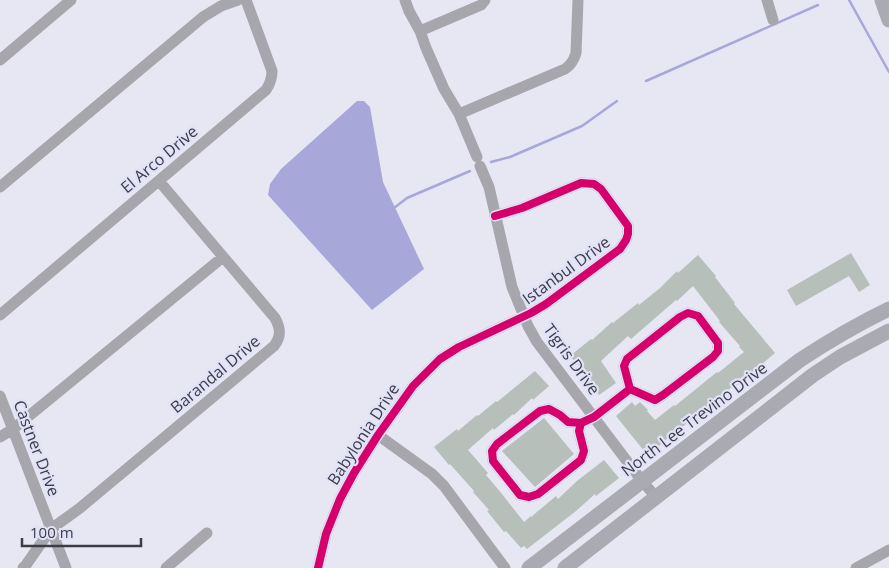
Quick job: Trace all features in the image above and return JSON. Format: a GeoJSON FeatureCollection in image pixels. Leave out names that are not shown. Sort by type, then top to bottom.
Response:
{"type":"FeatureCollection","features":[{"type":"Feature","properties":{"kind":"main road"},"geometry":{"type":"LineString","coordinates":[[882,0],[889,20]]}},
{"type":"Feature","properties":{"kind":"main road","name":"North Lee Trevino Drive"},"geometry":{"type":"LineString","coordinates":[[529,568],[800,360],[857,324],[889,309]]}},
{"type":"Feature","properties":{"kind":"main road"},"geometry":{"type":"LineString","coordinates":[[565,568],[813,375],[840,357],[889,331]]}},
{"type":"Feature","properties":{"kind":"street"},"geometry":{"type":"LineString","coordinates":[[0,60],[71,0]]}},
{"type":"Feature","properties":{"kind":"street"},"geometry":{"type":"LineString","coordinates":[[0,187],[203,17],[221,6],[238,0]]}},
{"type":"Feature","properties":{"kind":"street","name":"El Arco Drive"},"geometry":{"type":"LineString","coordinates":[[0,315],[266,90],[272,78],[272,71],[246,0]]}},
{"type":"Feature","properties":{"kind":"street","name":"Tigris Drive"},"geometry":{"type":"LineString","coordinates":[[405,0],[444,89],[459,114],[489,187],[512,287],[523,316],[537,342],[656,497]]}},
{"type":"Feature","properties":{"kind":"street"},"geometry":{"type":"LineString","coordinates":[[420,31],[481,5],[485,0]]}},
{"type":"Feature","properties":{"kind":"street"},"geometry":{"type":"LineString","coordinates":[[459,114],[565,69],[570,65],[576,53],[578,0]]}},
{"type":"Feature","properties":{"kind":"street"},"geometry":{"type":"LineString","coordinates":[[767,0],[773,20]]}},
{"type":"Feature","properties":{"kind":"street","name":"Barandal Drive"},"geometry":{"type":"LineString","coordinates":[[23,568],[51,529],[80,508],[278,341],[280,330],[275,318],[159,181]]}},
{"type":"Feature","properties":{"kind":"street","name":"Istanbul Drive"},"geometry":{"type":"LineString","coordinates":[[495,216],[522,208],[581,183],[594,184],[601,189],[628,226],[626,240],[620,249],[546,304],[523,316]]}},
{"type":"Feature","properties":{"kind":"street"},"geometry":{"type":"LineString","coordinates":[[0,437],[13,429],[223,257]]}},
{"type":"Feature","properties":{"kind":"street"},"geometry":{"type":"LineString","coordinates":[[688,313],[698,316],[718,343],[718,351],[713,357],[654,400],[630,389],[624,366],[627,359],[680,317],[688,313]]}},
{"type":"Feature","properties":{"kind":"street","name":"Babylonia Drive"},"geometry":{"type":"LineString","coordinates":[[318,568],[326,534],[340,499],[378,435],[413,386],[440,359],[459,347],[523,316]]}},
{"type":"Feature","properties":{"kind":"street"},"geometry":{"type":"LineString","coordinates":[[581,423],[579,431],[584,452],[581,460],[538,494],[529,497],[520,495],[493,461],[492,451],[496,444],[540,411],[549,408],[568,422],[581,423],[594,417],[630,389]]}},
{"type":"Feature","properties":{"kind":"street","name":"Castner Drive"},"geometry":{"type":"LineString","coordinates":[[0,396],[66,568]]}},
{"type":"Feature","properties":{"kind":"street"},"geometry":{"type":"LineString","coordinates":[[378,435],[432,474],[444,486],[505,568]]}},
{"type":"Feature","properties":{"kind":"street"},"geometry":{"type":"LineString","coordinates":[[166,568],[207,533]]}},
{"type":"Feature","properties":{"kind":"street"},"geometry":{"type":"LineString","coordinates":[[856,568],[889,550]]}},
{"type":"Feature","properties":{"kind":"water"},"geometry":{"type":"Polygon","coordinates":[[[357,101],[364,101],[370,107],[383,182],[424,269],[372,310],[268,195],[270,184],[281,169],[357,101]]]}},
{"type":"Feature","properties":{"kind":"building"},"geometry":{"type":"Polygon","coordinates":[[[851,253],[870,285],[859,292],[849,276],[796,306],[787,290],[851,253]]]}},
{"type":"Feature","properties":{"kind":"building"},"geometry":{"type":"Polygon","coordinates":[[[698,255],[716,276],[734,304],[775,353],[736,386],[735,384],[715,402],[669,437],[648,456],[616,416],[632,402],[635,406],[640,402],[655,420],[744,352],[740,346],[719,322],[693,286],[631,339],[628,336],[601,361],[616,383],[599,395],[588,377],[570,356],[612,322],[638,303],[639,305],[698,255]]]}},
{"type":"Feature","properties":{"kind":"building"},"geometry":{"type":"Polygon","coordinates":[[[535,371],[549,386],[494,430],[493,428],[468,450],[488,473],[486,475],[524,522],[556,496],[558,499],[604,460],[619,478],[596,496],[595,494],[527,549],[524,546],[521,548],[506,531],[504,532],[474,491],[434,447],[497,402],[535,371]]]}},
{"type":"Feature","properties":{"kind":"building"},"geometry":{"type":"Polygon","coordinates":[[[544,418],[574,454],[535,487],[502,451],[544,418]]]}},
{"type":"Feature","properties":{"kind":"waterway"},"geometry":{"type":"LineString","coordinates":[[849,0],[889,72]]}},
{"type":"Feature","properties":{"kind":"waterway"},"geometry":{"type":"LineString","coordinates":[[646,81],[818,5]]}},
{"type":"Feature","properties":{"kind":"waterway"},"geometry":{"type":"LineString","coordinates":[[491,162],[510,157],[582,126],[617,101]]}},
{"type":"Feature","properties":{"kind":"waterway"},"geometry":{"type":"LineString","coordinates":[[394,208],[407,198],[470,171]]}},
{"type":"Feature","properties":{"kind":"cycle path"},"geometry":{"type":"LineString","coordinates":[[318,568],[326,534],[340,499],[378,435],[413,386],[440,359],[459,347],[546,304],[620,249],[628,234],[628,226],[601,189],[594,184],[581,183],[522,208],[495,216]]}},
{"type":"Feature","properties":{"kind":"cycle path"},"geometry":{"type":"LineString","coordinates":[[581,423],[579,431],[584,451],[581,460],[538,494],[529,497],[520,495],[493,461],[492,451],[497,444],[540,411],[549,409],[568,422],[581,423],[594,417],[630,389],[655,400],[663,395],[713,357],[718,351],[718,343],[698,316],[688,313],[680,317],[627,359],[624,366],[630,389]]}}]}
